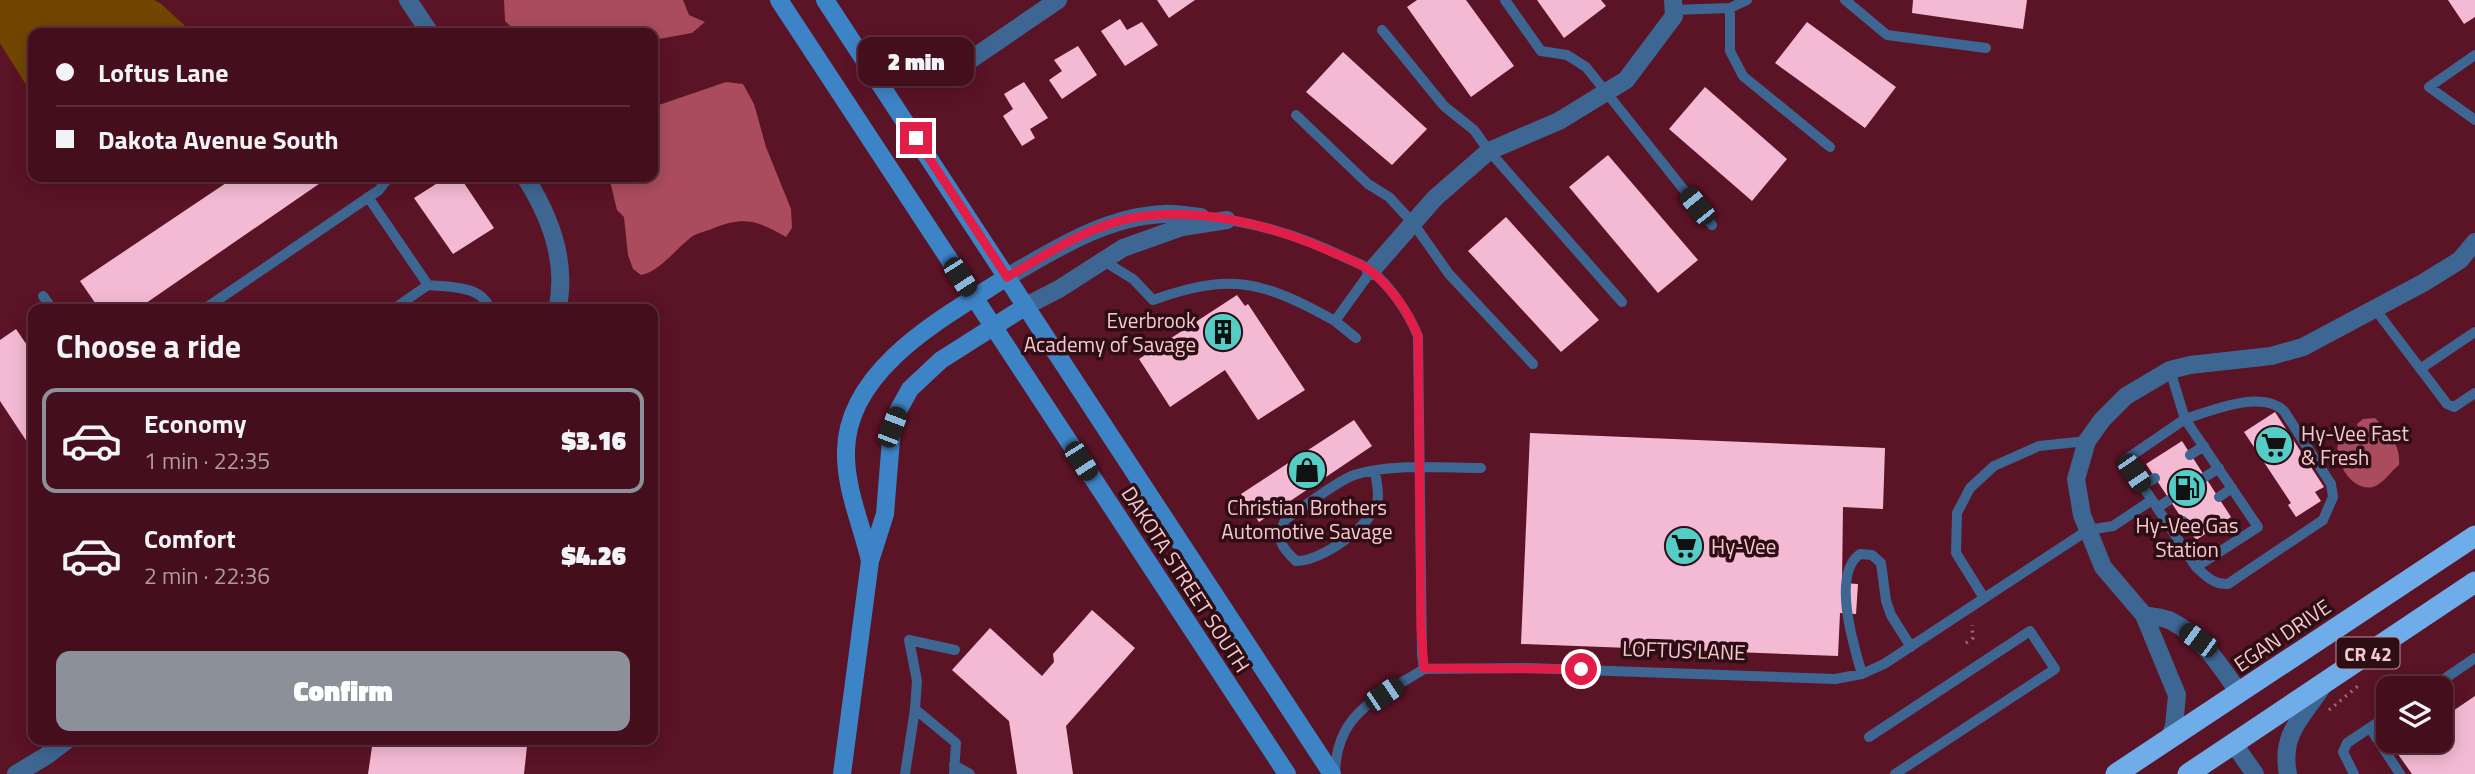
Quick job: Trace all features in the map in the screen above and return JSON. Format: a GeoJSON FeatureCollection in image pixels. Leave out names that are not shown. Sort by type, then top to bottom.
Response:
{"type":"FeatureCollection","features":[{"type":"Feature","properties":{"kind":"highway","name":"EGAN DRIVE"},"geometry":{"type":"LineString","coordinates":[[2116,774],[2475,536]]}},
{"type":"Feature","properties":{"kind":"highway","name":"CR 42"},"geometry":{"type":"LineString","coordinates":[[2188,774],[2475,582]]}},
{"type":"Feature","properties":{"kind":"highway"},"geometry":{"type":"LineString","coordinates":[[2239,693],[2260,724]]}},
{"type":"Feature","properties":{"kind":"highway"},"geometry":{"type":"LineString","coordinates":[[2211,712],[2233,743]]}},
{"type":"Feature","properties":{"kind":"main road","name":"DAKOTA STREET SOUTH"},"geometry":{"type":"LineString","coordinates":[[779,0],[1287,774]]}},
{"type":"Feature","properties":{"kind":"main road","name":"DAKOTA STREET SOUTH"},"geometry":{"type":"LineString","coordinates":[[825,0],[1334,774]]}},
{"type":"Feature","properties":{"kind":"main road"},"geometry":{"type":"LineString","coordinates":[[870,561],[849,486],[845,451],[849,426],[871,383],[889,360],[914,339],[1007,277]]}},
{"type":"Feature","properties":{"kind":"main road"},"geometry":{"type":"LineString","coordinates":[[842,774],[870,561],[884,514],[892,427],[899,409],[910,388],[941,360],[1026,306]]}},
{"type":"Feature","properties":{"kind":"street"},"geometry":{"type":"LineString","coordinates":[[408,0],[427,28]]}},
{"type":"Feature","properties":{"kind":"street"},"geometry":{"type":"LineString","coordinates":[[948,75],[1052,1]]}},
{"type":"Feature","properties":{"kind":"street"},"geometry":{"type":"LineString","coordinates":[[1371,271],[1435,198],[1489,151],[1559,121],[1626,80],[1674,16],[1673,5]]}},
{"type":"Feature","properties":{"kind":"street"},"geometry":{"type":"LineString","coordinates":[[528,182],[539,198],[559,253],[558,304]]}},
{"type":"Feature","properties":{"kind":"street"},"geometry":{"type":"LineString","coordinates":[[1007,277],[1095,230],[1129,218],[1164,214],[1208,218]]}},
{"type":"Feature","properties":{"kind":"street"},"geometry":{"type":"LineString","coordinates":[[1026,306],[1059,289],[1123,247],[1182,227],[1227,220]]}},
{"type":"Feature","properties":{"kind":"street"},"geometry":{"type":"LineString","coordinates":[[2169,740],[2175,726],[2177,695],[2144,615],[2104,567],[2082,515],[2076,479],[2087,441],[2102,420],[2126,396],[2170,370],[2190,365],[2271,356],[2303,348],[2460,260],[2475,242]]}},
{"type":"Feature","properties":{"kind":"street"},"geometry":{"type":"LineString","coordinates":[[2144,615],[2170,620],[2198,640],[2214,657],[2239,693]]}},
{"type":"Feature","properties":{"kind":"street"},"geometry":{"type":"LineString","coordinates":[[2288,774],[2285,755],[2289,737],[2326,680]]}},
{"type":"Feature","properties":{"kind":"street"},"geometry":{"type":"LineString","coordinates":[[2233,743],[2255,774]]}},
{"type":"Feature","properties":{"kind":"street"},"geometry":{"type":"LineString","coordinates":[[16,774],[60,745]]}},
{"type":"Feature","properties":{"kind":"lane"},"geometry":{"type":"LineString","coordinates":[[1505,0],[1541,51],[1567,55],[1587,67],[1712,225]]}},
{"type":"Feature","properties":{"kind":"lane"},"geometry":{"type":"LineString","coordinates":[[1673,5],[1730,8],[1748,0]]}},
{"type":"Feature","properties":{"kind":"lane"},"geometry":{"type":"LineString","coordinates":[[1845,0],[1887,35],[1986,48]]}},
{"type":"Feature","properties":{"kind":"lane"},"geometry":{"type":"LineString","coordinates":[[1730,8],[1730,51],[1743,76],[1830,147]]}},
{"type":"Feature","properties":{"kind":"lane"},"geometry":{"type":"LineString","coordinates":[[1382,30],[1444,106],[1474,130],[1489,151],[1622,302]]}},
{"type":"Feature","properties":{"kind":"lane"},"geometry":{"type":"LineString","coordinates":[[2475,55],[2429,87],[2475,120]]}},
{"type":"Feature","properties":{"kind":"lane"},"geometry":{"type":"LineString","coordinates":[[1296,115],[1413,223],[1449,274],[1533,364]]}},
{"type":"Feature","properties":{"kind":"lane"},"geometry":{"type":"LineString","coordinates":[[212,304],[379,190],[385,182]]}},
{"type":"Feature","properties":{"kind":"lane"},"geometry":{"type":"LineString","coordinates":[[368,197],[428,285]]}},
{"type":"Feature","properties":{"kind":"lane"},"geometry":{"type":"LineString","coordinates":[[1208,218],[1278,231],[1371,271],[1404,307],[1418,336],[1421,641],[1424,668],[1359,711],[1347,725],[1336,754],[1334,774]]}},
{"type":"Feature","properties":{"kind":"lane"},"geometry":{"type":"LineString","coordinates":[[1102,260],[1133,279],[1153,300],[1185,288],[1223,282],[1260,286],[1299,301],[1335,320],[1356,338]]}},
{"type":"Feature","properties":{"kind":"lane"},"geometry":{"type":"LineString","coordinates":[[1335,320],[1371,271]]}},
{"type":"Feature","properties":{"kind":"lane"},"geometry":{"type":"LineString","coordinates":[[401,304],[428,285],[468,289],[489,304]]}},
{"type":"Feature","properties":{"kind":"lane"},"geometry":{"type":"LineString","coordinates":[[43,296],[49,304]]}},
{"type":"Feature","properties":{"kind":"lane"},"geometry":{"type":"LineString","coordinates":[[2375,309],[2446,404],[2454,407],[2475,393]]}},
{"type":"Feature","properties":{"kind":"lane"},"geometry":{"type":"LineString","coordinates":[[2420,369],[2475,332]]}},
{"type":"Feature","properties":{"kind":"lane"},"geometry":{"type":"LineString","coordinates":[[2170,370],[2185,419],[2258,527],[2196,567]]}},
{"type":"Feature","properties":{"kind":"lane"},"geometry":{"type":"LineString","coordinates":[[2262,402],[2274,404],[2284,411],[2331,484],[2333,497],[2323,520],[2228,584],[2220,585],[2210,580],[2196,567],[2125,460],[2185,419],[2236,404],[2262,402]]}},
{"type":"Feature","properties":{"kind":"lane"},"geometry":{"type":"LineString","coordinates":[[1984,598],[1956,553],[1957,513],[1970,488],[1994,466],[2039,446],[2087,441]]}},
{"type":"Feature","properties":{"kind":"lane"},"geometry":{"type":"LineString","coordinates":[[2190,455],[2204,446]]}},
{"type":"Feature","properties":{"kind":"lane"},"geometry":{"type":"LineString","coordinates":[[1375,471],[1379,500],[1367,522],[1320,556],[1306,561],[1296,561],[1283,549],[1280,532],[1285,520],[1353,475],[1375,471],[1419,468],[1481,468]]}},
{"type":"Feature","properties":{"kind":"lane"},"geometry":{"type":"LineString","coordinates":[[2205,477],[2219,468]]}},
{"type":"Feature","properties":{"kind":"lane"},"geometry":{"type":"LineString","coordinates":[[2142,486],[2155,478]]}},
{"type":"Feature","properties":{"kind":"lane"},"geometry":{"type":"LineString","coordinates":[[2218,498],[2232,488]]}},
{"type":"Feature","properties":{"kind":"lane","name":"LOFTUS LANE"},"geometry":{"type":"LineString","coordinates":[[1424,668],[1527,668],[1835,679],[1862,674],[1911,647],[2088,530],[2113,526],[2154,504],[2169,500]]}},
{"type":"Feature","properties":{"kind":"lane"},"geometry":{"type":"LineString","coordinates":[[2170,528],[2183,520]]}},
{"type":"Feature","properties":{"kind":"lane"},"geometry":{"type":"LineString","coordinates":[[1862,674],[1846,617],[1848,570],[1851,562],[1860,554],[1872,555],[1881,562],[1886,601],[1891,615],[1911,647]]}},
{"type":"Feature","properties":{"kind":"lane"},"geometry":{"type":"LineString","coordinates":[[1869,737],[2030,631],[2055,669],[1895,774]]}},
{"type":"Feature","properties":{"kind":"lane"},"geometry":{"type":"LineString","coordinates":[[905,774],[917,681],[909,640],[955,650]]}},
{"type":"Feature","properties":{"kind":"lane"},"geometry":{"type":"LineString","coordinates":[[2449,676],[2475,658]]}},
{"type":"Feature","properties":{"kind":"lane"},"geometry":{"type":"LineString","coordinates":[[915,709],[957,743],[954,770],[970,774]]}},
{"type":"Feature","properties":{"kind":"lane"},"geometry":{"type":"LineString","coordinates":[[2354,774],[2343,752],[2347,743],[2376,724]]}},
{"type":"Feature","properties":{"kind":"lane"},"geometry":{"type":"LineString","coordinates":[[2370,728],[2400,774]]}},
{"type":"Feature","properties":{"kind":"path"},"geometry":{"type":"LineString","coordinates":[[1966,643],[1973,638],[1972,625]]}},
{"type":"Feature","properties":{"kind":"path"},"geometry":{"type":"LineString","coordinates":[[2326,713],[2364,681]]}},
{"type":"Feature","properties":{"kind":"shaded area"},"geometry":{"type":"Polygon","coordinates":[[[0,0],[154,0],[188,28],[28,28],[28,88],[0,43],[0,0]]]}},
{"type":"Feature","properties":{"kind":"shaded area"},"geometry":{"type":"Polygon","coordinates":[[[504,0],[683,0],[689,15],[705,22],[692,33],[658,39],[658,28],[512,28],[505,21],[504,0]]]}},
{"type":"Feature","properties":{"kind":"shaded area"},"geometry":{"type":"Polygon","coordinates":[[[726,82],[743,84],[754,104],[766,147],[791,209],[792,228],[786,237],[759,224],[734,222],[691,237],[661,265],[648,273],[641,275],[633,269],[628,255],[624,217],[617,210],[610,182],[658,182],[658,105],[726,82]]]}},
{"type":"Feature","properties":{"kind":"shaded area"},"geometry":{"type":"Polygon","coordinates":[[[2375,418],[2396,445],[2399,465],[2380,483],[2365,487],[2358,485],[2346,474],[2339,459],[2338,444],[2359,432],[2357,424],[2363,419],[2375,418]]]}},
{"type":"Feature","properties":{"kind":"building"},"geometry":{"type":"Polygon","coordinates":[[[1157,0],[1195,0],[1169,18],[1157,0]]]}},
{"type":"Feature","properties":{"kind":"building"},"geometry":{"type":"Polygon","coordinates":[[[1417,0],[1466,0],[1514,66],[1471,97],[1407,7],[1417,0]]]}},
{"type":"Feature","properties":{"kind":"building"},"geometry":{"type":"Polygon","coordinates":[[[1537,0],[1601,0],[1606,6],[1564,38],[1537,0]]]}},
{"type":"Feature","properties":{"kind":"building"},"geometry":{"type":"Polygon","coordinates":[[[1913,0],[2027,0],[2023,29],[1912,13],[1913,0]]]}},
{"type":"Feature","properties":{"kind":"building"},"geometry":{"type":"Polygon","coordinates":[[[2448,0],[2475,0],[2475,17],[2464,24],[2448,0]]]}},
{"type":"Feature","properties":{"kind":"building"},"geometry":{"type":"Polygon","coordinates":[[[1120,19],[1127,30],[1142,22],[1158,45],[1125,66],[1101,31],[1120,19]]]}},
{"type":"Feature","properties":{"kind":"building"},"geometry":{"type":"Polygon","coordinates":[[[1807,22],[1896,87],[1865,128],[1775,63],[1807,22]]]}},
{"type":"Feature","properties":{"kind":"building"},"geometry":{"type":"Polygon","coordinates":[[[1078,46],[1097,75],[1062,99],[1049,80],[1062,71],[1054,60],[1078,46]]]}},
{"type":"Feature","properties":{"kind":"building"},"geometry":{"type":"Polygon","coordinates":[[[1343,52],[1427,129],[1392,165],[1306,92],[1343,52]]]}},
{"type":"Feature","properties":{"kind":"building"},"geometry":{"type":"Polygon","coordinates":[[[1024,82],[1048,118],[1030,129],[1035,138],[1022,146],[1003,116],[1013,109],[1004,94],[1024,82]]]}},
{"type":"Feature","properties":{"kind":"building"},"geometry":{"type":"Polygon","coordinates":[[[1705,87],[1787,159],[1752,201],[1669,129],[1705,87]]]}},
{"type":"Feature","properties":{"kind":"building"},"geometry":{"type":"Polygon","coordinates":[[[1608,155],[1698,260],[1658,293],[1569,187],[1608,155]]]}},
{"type":"Feature","properties":{"kind":"building"},"geometry":{"type":"Polygon","coordinates":[[[228,182],[322,182],[145,304],[96,304],[80,281],[228,182]]]}},
{"type":"Feature","properties":{"kind":"building"},"geometry":{"type":"Polygon","coordinates":[[[439,182],[463,182],[494,228],[453,254],[414,198],[439,182]]]}},
{"type":"Feature","properties":{"kind":"building"},"geometry":{"type":"Polygon","coordinates":[[[1506,217],[1599,320],[1561,352],[1468,251],[1506,217]]]}},
{"type":"Feature","properties":{"kind":"building","name":"Everbrook Academy of Savage"},"geometry":{"type":"Polygon","coordinates":[[[1237,295],[1245,306],[1248,304],[1305,390],[1258,420],[1225,370],[1170,407],[1139,359],[1237,295]]]}},
{"type":"Feature","properties":{"kind":"building"},"geometry":{"type":"Polygon","coordinates":[[[16,329],[28,347],[28,443],[0,401],[0,340],[16,329]]]}},
{"type":"Feature","properties":{"kind":"building"},"geometry":{"type":"Polygon","coordinates":[[[2275,412],[2324,487],[2315,492],[2321,501],[2296,517],[2288,505],[2291,503],[2244,432],[2275,412]]]}},
{"type":"Feature","properties":{"kind":"building","name":"Christian Brothers Automotive Savage"},"geometry":{"type":"Polygon","coordinates":[[[1354,420],[1372,446],[1259,522],[1241,494],[1354,420]]]}},
{"type":"Feature","properties":{"kind":"building","name":"Hy-Vee"},"geometry":{"type":"Polygon","coordinates":[[[1530,433],[1885,448],[1883,509],[1843,507],[1842,583],[1858,584],[1856,614],[1840,613],[1838,656],[1521,644],[1530,433]]]}},
{"type":"Feature","properties":{"kind":"building","name":"Hy-Vee Gas Station"},"geometry":{"type":"Polygon","coordinates":[[[2182,441],[2231,517],[2196,540],[2146,464],[2182,441]]]}},
{"type":"Feature","properties":{"kind":"building"},"geometry":{"type":"Polygon","coordinates":[[[1092,610],[1135,648],[1066,726],[1073,774],[1017,774],[1009,721],[952,670],[990,628],[1042,676],[1054,662],[1053,654],[1092,610]]]}},
{"type":"Feature","properties":{"kind":"building"},"geometry":{"type":"Polygon","coordinates":[[[2475,696],[2475,774],[2412,774],[2397,753],[2453,753],[2453,711],[2475,696]]]}},
{"type":"Feature","properties":{"kind":"building"},"geometry":{"type":"Polygon","coordinates":[[[372,745],[528,745],[524,774],[368,774],[372,745]]]}},
{"type":"Feature","properties":{"kind":"place","name":"Everbrook Academy of Savage"},"geometry":{"type":"Point","coordinates":[1223,332]}},
{"type":"Feature","properties":{"kind":"place","name":"Hy-Vee Fast & Fresh"},"geometry":{"type":"Point","coordinates":[2274,445]}},
{"type":"Feature","properties":{"kind":"place","name":"Christian Brothers Automotive Savage"},"geometry":{"type":"Point","coordinates":[1307,470]}},
{"type":"Feature","properties":{"kind":"place","name":"Hy-Vee Gas Station"},"geometry":{"type":"Point","coordinates":[2187,488]}},
{"type":"Feature","properties":{"kind":"place","name":"Hy-Vee"},"geometry":{"type":"Point","coordinates":[1684,546]}},
{"type":"Feature","properties":{"kind":"route"},"geometry":{"type":"LineString","coordinates":[[916,138],[1007,277],[1095,230],[1129,218],[1164,214],[1236,221],[1278,231],[1309,242],[1371,271],[1404,307],[1418,336],[1421,628],[1424,668],[1581,669]]}}]}
